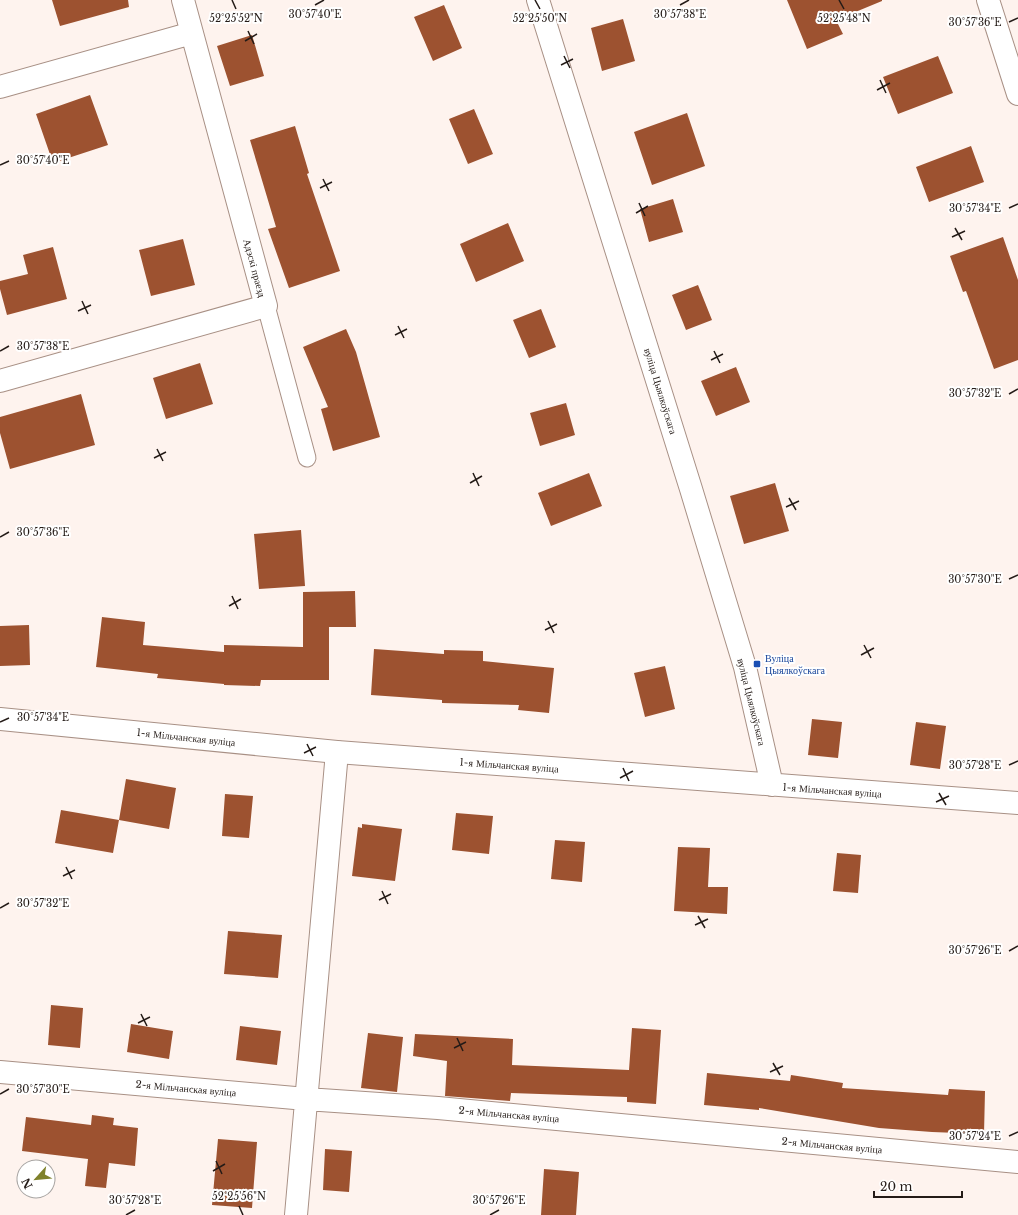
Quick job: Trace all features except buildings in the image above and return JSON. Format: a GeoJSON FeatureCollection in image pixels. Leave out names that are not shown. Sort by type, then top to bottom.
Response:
{"type":"FeatureCollection","features":[{"type":"Feature","properties":{"kind":"street","name":"Адэскі праезд"},"geometry":{"type":"LineString","coordinates":[[0,381],[266,306],[184,0]]}},
{"type":"Feature","properties":{"kind":"street","name":"вуліца Цыялкоўскага"},"geometry":{"type":"LineString","coordinates":[[538,0],[698,511],[744,667],[772,785]]}},
{"type":"Feature","properties":{"kind":"street"},"geometry":{"type":"LineString","coordinates":[[988,0],[1018,94]]}},
{"type":"Feature","properties":{"kind":"street"},"geometry":{"type":"LineString","coordinates":[[0,87],[192,33]]}},
{"type":"Feature","properties":{"kind":"street","name":"1-я Мільчанская вуліца"},"geometry":{"type":"LineString","coordinates":[[0,719],[337,752],[1018,803]]}},
{"type":"Feature","properties":{"kind":"street"},"geometry":{"type":"LineString","coordinates":[[296,1215],[337,752]]}},
{"type":"Feature","properties":{"kind":"street","name":"2-я Мільчанская вуліца"},"geometry":{"type":"LineString","coordinates":[[0,1072],[438,1108],[1018,1162]]}},
{"type":"Feature","properties":{"kind":"lane"},"geometry":{"type":"LineString","coordinates":[[266,306],[307,458]]}},
{"type":"Feature","properties":{"kind":"place","name":"Вуліца Цыялкоўскага"},"geometry":{"type":"Point","coordinates":[757,664]}}]}
